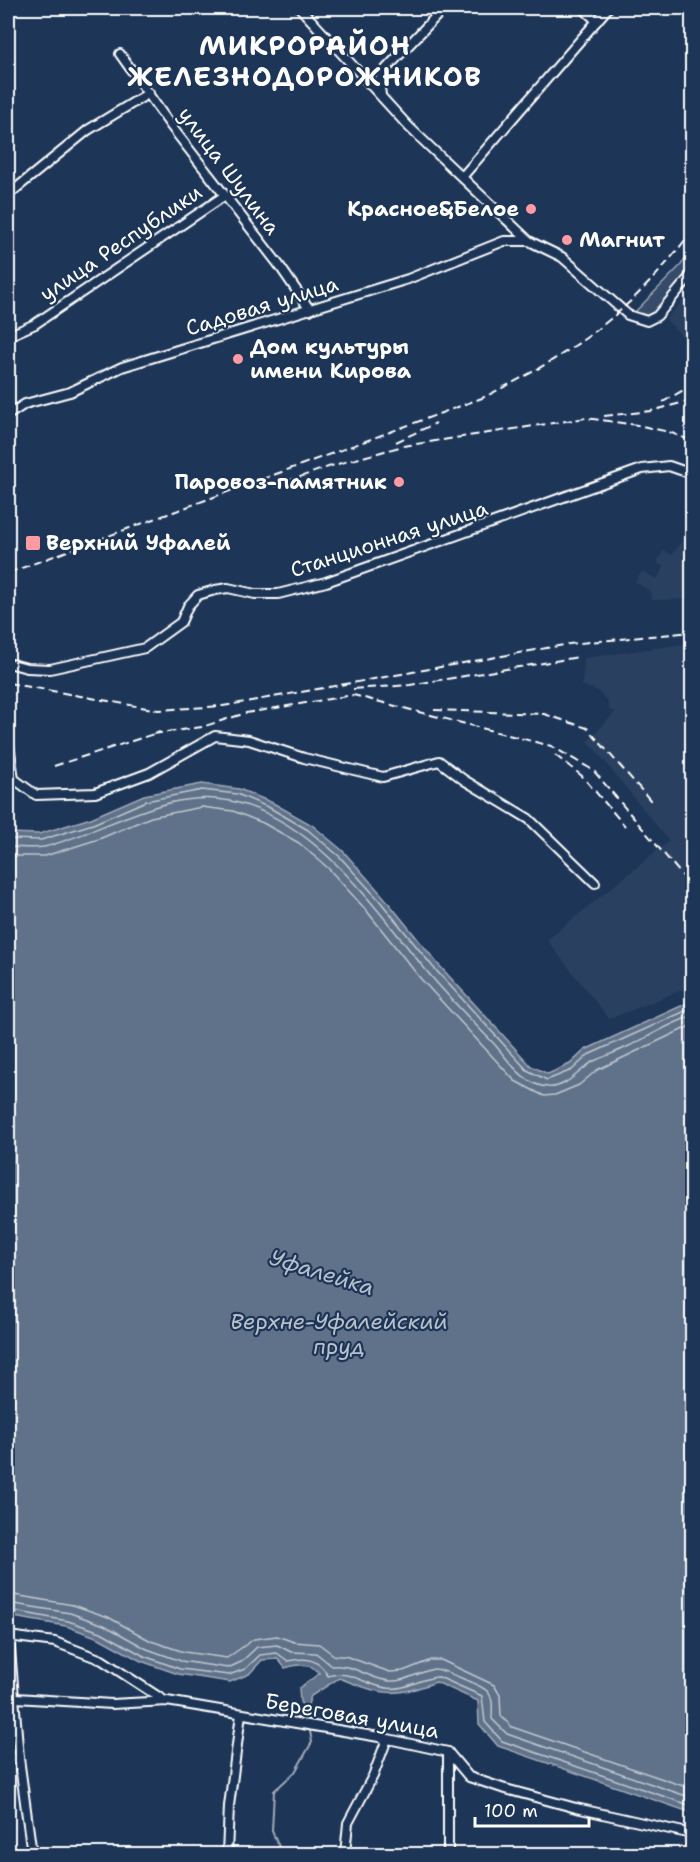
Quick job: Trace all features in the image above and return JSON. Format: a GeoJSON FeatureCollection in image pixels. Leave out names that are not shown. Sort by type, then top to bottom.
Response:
{"type":"FeatureCollection","features":[{"type":"Feature","properties":{"kind":"street"},"geometry":{"type":"LineString","coordinates":[[300,8],[410,128],[529,241],[562,257],[628,315],[646,321],[657,316],[693,274]]}},
{"type":"Feature","properties":{"kind":"street"},"geometry":{"type":"LineString","coordinates":[[381,95],[379,80],[385,70],[444,8]]}},
{"type":"Feature","properties":{"kind":"street"},"geometry":{"type":"LineString","coordinates":[[583,8],[597,21]]}},
{"type":"Feature","properties":{"kind":"street"},"geometry":{"type":"LineString","coordinates":[[463,176],[608,8]]}},
{"type":"Feature","properties":{"kind":"street","name":"улица Шулина"},"geometry":{"type":"LineString","coordinates":[[120,54],[224,196],[279,265],[310,310]]}},
{"type":"Feature","properties":{"kind":"street"},"geometry":{"type":"LineString","coordinates":[[8,195],[88,130],[149,93]]}},
{"type":"Feature","properties":{"kind":"street","name":"улица Республики"},"geometry":{"type":"LineString","coordinates":[[8,336],[35,324],[224,196]]}},
{"type":"Feature","properties":{"kind":"street","name":"Садовая улица"},"geometry":{"type":"LineString","coordinates":[[8,415],[25,404],[70,392],[122,367],[408,279],[504,241],[529,241]]}},
{"type":"Feature","properties":{"kind":"street","name":"Станционная улица"},"geometry":{"type":"LineString","coordinates":[[8,663],[27,668],[50,669],[145,648],[181,622],[188,606],[198,595],[228,588],[255,594],[278,594],[326,582],[642,469],[669,466],[693,474]]}},
{"type":"Feature","properties":{"kind":"street"},"geometry":{"type":"LineString","coordinates":[[8,737],[14,779],[36,795],[95,793],[148,773],[215,736],[249,740],[304,758],[383,777],[439,761],[464,780],[529,819],[595,883]]}},
{"type":"Feature","properties":{"kind":"street"},"geometry":{"type":"LineString","coordinates":[[8,1636],[16,1698],[19,1758],[32,1854]]}},
{"type":"Feature","properties":{"kind":"street","name":"Береговая улица"},"geometry":{"type":"LineString","coordinates":[[8,1636],[55,1642],[102,1660],[166,1701]]}},
{"type":"Feature","properties":{"kind":"street","name":"Береговая улица"},"geometry":{"type":"LineString","coordinates":[[16,1698],[112,1704],[166,1701],[387,1739],[448,1752],[469,1777],[576,1808],[693,1834]]}},
{"type":"Feature","properties":{"kind":"street"},"geometry":{"type":"LineString","coordinates":[[227,1854],[229,1806],[242,1714]]}},
{"type":"Feature","properties":{"kind":"street"},"geometry":{"type":"LineString","coordinates":[[345,1854],[348,1823],[373,1776],[387,1739]]}},
{"type":"Feature","properties":{"kind":"street"},"geometry":{"type":"LineString","coordinates":[[448,1752],[448,1854]]}},
{"type":"Feature","properties":{"kind":"street"},"geometry":{"type":"LineString","coordinates":[[8,1760],[19,1758]]}},
{"type":"Feature","properties":{"kind":"shaded area"},"geometry":{"type":"Polygon","coordinates":[[[692,248],[692,269],[657,311],[645,316],[635,312],[681,265],[692,248]]]}},
{"type":"Feature","properties":{"kind":"shaded area"},"geometry":{"type":"Polygon","coordinates":[[[692,290],[692,348],[666,319],[692,290]]]}},
{"type":"Feature","properties":{"kind":"shaded area"},"geometry":{"type":"Polygon","coordinates":[[[692,533],[692,599],[651,600],[650,591],[635,582],[642,571],[657,579],[664,567],[657,563],[664,550],[672,555],[686,535],[692,533]]]}},
{"type":"Feature","properties":{"kind":"shaded area"},"geometry":{"type":"Polygon","coordinates":[[[692,643],[692,986],[609,1019],[547,940],[669,841],[588,741],[616,711],[610,711],[607,701],[598,691],[582,685],[584,658],[692,643]]]}},
{"type":"Feature","properties":{"kind":"water","name":"Верхне-Уфалейский пруд"},"geometry":{"type":"Polygon","coordinates":[[[202,784],[239,789],[273,803],[312,825],[343,851],[437,963],[531,1066],[548,1074],[570,1064],[585,1050],[692,1001],[692,1813],[498,1746],[479,1724],[478,1701],[436,1682],[408,1691],[388,1692],[377,1691],[339,1678],[311,1696],[306,1710],[300,1702],[299,1688],[320,1673],[308,1666],[285,1668],[278,1659],[262,1660],[249,1674],[230,1682],[178,1674],[141,1661],[99,1638],[66,1626],[8,1616],[8,833],[39,834],[91,818],[144,795],[202,784]]]}},
{"type":"Feature","properties":{"kind":"waterway"},"geometry":{"type":"LineString","coordinates":[[282,1854],[272,1831],[274,1791],[295,1772],[312,1742],[306,1710]]}},
{"type":"Feature","properties":{"kind":"railway"},"geometry":{"type":"LineString","coordinates":[[8,573],[482,398],[515,382],[573,347],[623,308],[647,285],[692,231]]}},
{"type":"Feature","properties":{"kind":"railway"},"geometry":{"type":"LineString","coordinates":[[663,402],[692,385]]}},
{"type":"Feature","properties":{"kind":"railway"},"geometry":{"type":"LineString","coordinates":[[604,416],[651,411],[692,400]]}},
{"type":"Feature","properties":{"kind":"railway"},"geometry":{"type":"LineString","coordinates":[[274,486],[334,465],[403,446],[586,418],[637,425],[669,432],[692,441]]}},
{"type":"Feature","properties":{"kind":"railway"},"geometry":{"type":"LineString","coordinates":[[396,442],[436,423]]}},
{"type":"Feature","properties":{"kind":"railway"},"geometry":{"type":"LineString","coordinates":[[8,683],[158,710],[223,706],[569,644],[692,632]]}},
{"type":"Feature","properties":{"kind":"railway"},"geometry":{"type":"LineString","coordinates":[[353,689],[410,685],[579,657]]}},
{"type":"Feature","properties":{"kind":"railway"},"geometry":{"type":"LineString","coordinates":[[153,734],[202,727],[246,713],[353,695],[551,746],[593,770],[692,887]]}},
{"type":"Feature","properties":{"kind":"railway"},"geometry":{"type":"LineString","coordinates":[[434,710],[544,714],[587,728],[651,801]]}},
{"type":"Feature","properties":{"kind":"railway"},"geometry":{"type":"LineString","coordinates":[[54,766],[160,732]]}},
{"type":"Feature","properties":{"kind":"railway"},"geometry":{"type":"LineString","coordinates":[[555,755],[582,776],[625,826]]}},
{"type":"Feature","properties":{"kind":"place","name":"Красное&Белое"},"geometry":{"type":"Point","coordinates":[531,209]}},
{"type":"Feature","properties":{"kind":"place","name":"Магнит"},"geometry":{"type":"Point","coordinates":[567,240]}},
{"type":"Feature","properties":{"kind":"place","name":"Дом культуры имени Кирова"},"geometry":{"type":"Point","coordinates":[238,359]}},
{"type":"Feature","properties":{"kind":"place","name":"Паровоз-памятник"},"geometry":{"type":"Point","coordinates":[399,482]}},
{"type":"Feature","properties":{"kind":"place","name":"Верхний Уфалей"},"geometry":{"type":"Point","coordinates":[33,543]}},
{"type":"Feature","properties":{"kind":"district","name":"МИКРОРАЙОН ЖЕЛЕЗНОДОРОЖНИКОВ"},"geometry":{"type":"Point","coordinates":[305,62]}},
{"type":"Feature","properties":{"kind":"water label","name":"Уфалейка"},"geometry":{"type":"Point","coordinates":[322,1272]}}]}
